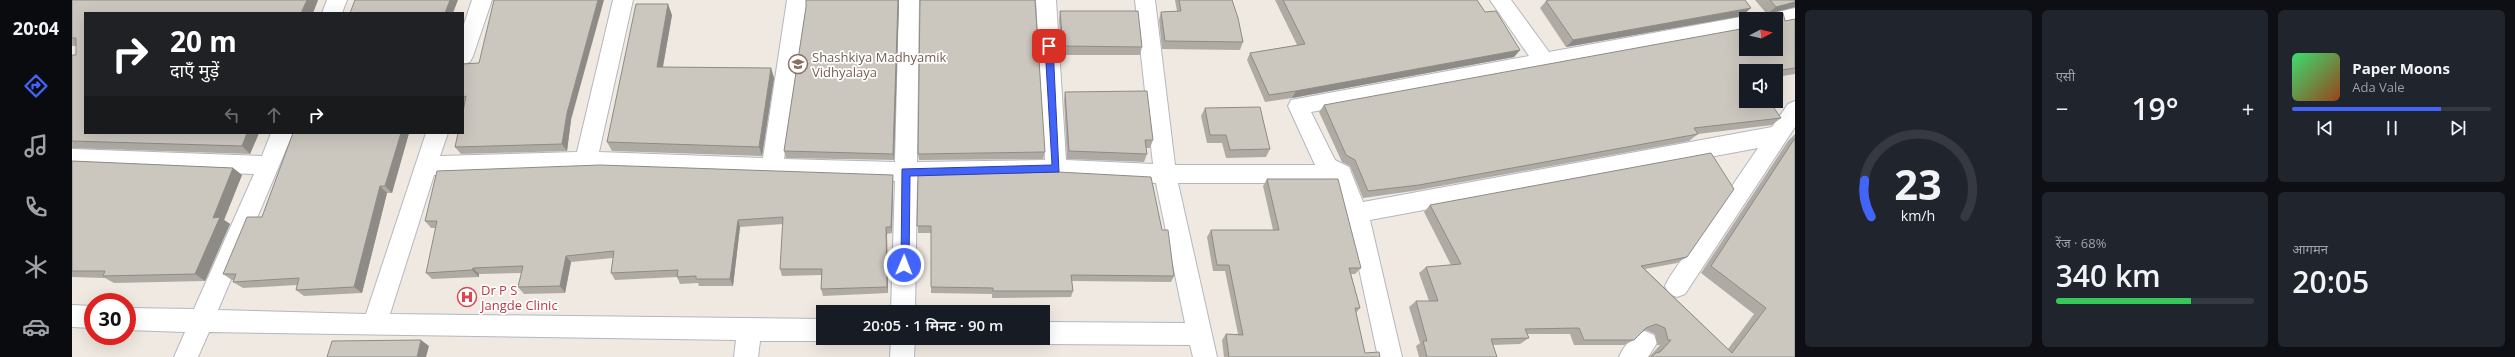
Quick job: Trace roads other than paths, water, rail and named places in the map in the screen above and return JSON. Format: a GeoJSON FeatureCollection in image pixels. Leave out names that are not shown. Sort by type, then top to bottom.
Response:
{"type":"FeatureCollection","features":[{"type":"Feature","properties":{"kind":"street"},"geometry":{"type":"LineString","coordinates":[[332,12],[337,0]]}},
{"type":"Feature","properties":{"kind":"street"},"geometry":{"type":"LineString","coordinates":[[464,53],[482,0]]}},
{"type":"Feature","properties":{"kind":"street"},"geometry":{"type":"LineString","coordinates":[[586,161],[623,0]]}},
{"type":"Feature","properties":{"kind":"street"},"geometry":{"type":"LineString","coordinates":[[772,167],[797,0]]}},
{"type":"Feature","properties":{"kind":"street"},"geometry":{"type":"LineString","coordinates":[[903,305],[909,0]]}},
{"type":"Feature","properties":{"kind":"street"},"geometry":{"type":"LineString","coordinates":[[1046,0],[1056,169]]}},
{"type":"Feature","properties":{"kind":"street"},"geometry":{"type":"LineString","coordinates":[[1050,334],[1203,346],[1165,174],[1145,0]]}},
{"type":"Feature","properties":{"kind":"street"},"geometry":{"type":"LineString","coordinates":[[1500,0],[1545,62]]}},
{"type":"Feature","properties":{"kind":"street"},"geometry":{"type":"LineString","coordinates":[[1783,18],[1795,16]]}},
{"type":"Feature","properties":{"kind":"street"},"geometry":{"type":"LineString","coordinates":[[1390,357],[1361,227],[1356,213],[1341,174],[1327,167],[1298,106],[1545,62],[1739,18]]}},
{"type":"Feature","properties":{"kind":"street"},"geometry":{"type":"LineString","coordinates":[[1356,213],[1788,124]]}},
{"type":"Feature","properties":{"kind":"street"},"geometry":{"type":"LineString","coordinates":[[1677,286],[1788,124]]}},
{"type":"Feature","properties":{"kind":"street"},"geometry":{"type":"LineString","coordinates":[[186,357],[282,134]]}},
{"type":"Feature","properties":{"kind":"street"},"geometry":{"type":"LineString","coordinates":[[374,325],[437,134]]}},
{"type":"Feature","properties":{"kind":"street"},"geometry":{"type":"LineString","coordinates":[[72,158],[268,165]]}},
{"type":"Feature","properties":{"kind":"street"},"geometry":{"type":"LineString","coordinates":[[426,166],[586,161],[905,172],[1056,169],[1165,174],[1341,174]]}},
{"type":"Feature","properties":{"kind":"street"},"geometry":{"type":"LineString","coordinates":[[72,316],[84,317]]}},
{"type":"Feature","properties":{"kind":"street"},"geometry":{"type":"LineString","coordinates":[[136,318],[202,322],[374,325],[816,330]]}},
{"type":"Feature","properties":{"kind":"street"},"geometry":{"type":"LineString","coordinates":[[746,357],[750,328]]}},
{"type":"Feature","properties":{"kind":"street"},"geometry":{"type":"LineString","coordinates":[[902,357],[903,345]]}},
{"type":"Feature","properties":{"kind":"place","name":"Shashkiya Madhyamik Vidhyalaya"},"geometry":{"type":"Point","coordinates":[798,64]}},
{"type":"Feature","properties":{"kind":"place","name":"Dr P S Jangde Clinic"},"geometry":{"type":"Point","coordinates":[467,297]}}]}
